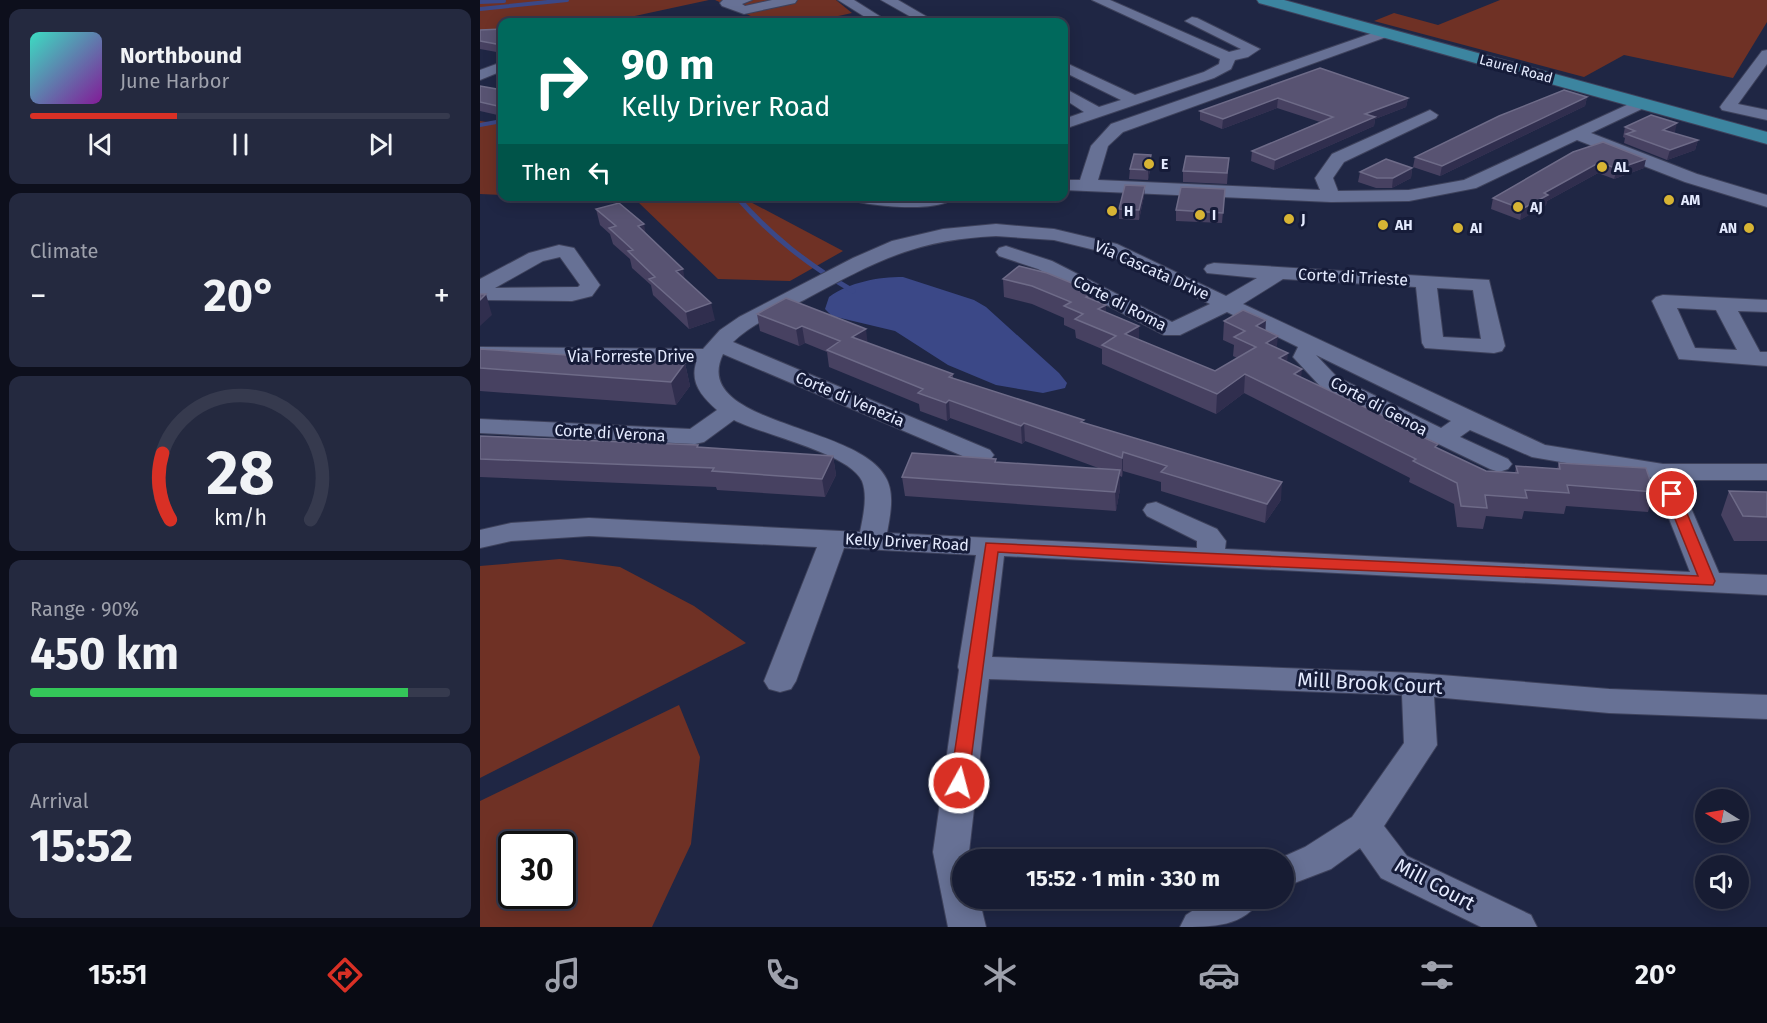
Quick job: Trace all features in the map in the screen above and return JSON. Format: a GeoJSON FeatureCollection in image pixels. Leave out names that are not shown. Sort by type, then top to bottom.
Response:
{"type":"FeatureCollection","features":[{"type":"Feature","properties":{"kind":"main road","name":"Laurel Road"},"geometry":{"type":"LineString","coordinates":[[1265,0],[1767,138]]}},
{"type":"Feature","properties":{"kind":"street"},"geometry":{"type":"LineString","coordinates":[[745,0],[727,3],[744,10],[790,0]]}},
{"type":"Feature","properties":{"kind":"street"},"geometry":{"type":"LineString","coordinates":[[845,0],[875,18]]}},
{"type":"Feature","properties":{"kind":"street"},"geometry":{"type":"LineString","coordinates":[[888,0],[922,18]]}},
{"type":"Feature","properties":{"kind":"street"},"geometry":{"type":"LineString","coordinates":[[1106,2],[1141,0]]}},
{"type":"Feature","properties":{"kind":"street"},"geometry":{"type":"LineString","coordinates":[[1106,2],[1226,57],[1253,49],[1181,16]]}},
{"type":"Feature","properties":{"kind":"street"},"geometry":{"type":"LineString","coordinates":[[1140,16],[1163,13]]}},
{"type":"Feature","properties":{"kind":"street"},"geometry":{"type":"LineString","coordinates":[[1088,185],[1095,151],[1100,141],[1117,128],[1384,33]]}},
{"type":"Feature","properties":{"kind":"street"},"geometry":{"type":"LineString","coordinates":[[1767,54],[1728,107],[1767,115]]}},
{"type":"Feature","properties":{"kind":"street"},"geometry":{"type":"LineString","coordinates":[[1068,123],[1209,75],[1226,66],[1226,57]]}},
{"type":"Feature","properties":{"kind":"street"},"geometry":{"type":"LineString","coordinates":[[480,77],[498,68]]}},
{"type":"Feature","properties":{"kind":"street"},"geometry":{"type":"LineString","coordinates":[[1068,68],[1134,100]]}},
{"type":"Feature","properties":{"kind":"street"},"geometry":{"type":"LineString","coordinates":[[480,77],[498,82]]}},
{"type":"Feature","properties":{"kind":"street"},"geometry":{"type":"LineString","coordinates":[[1068,95],[1098,113]]}},
{"type":"Feature","properties":{"kind":"street"},"geometry":{"type":"LineString","coordinates":[[1068,185],[1331,196],[1413,196],[1439,193],[1470,184],[1575,133],[1642,104]]}},
{"type":"Feature","properties":{"kind":"street"},"geometry":{"type":"LineString","coordinates":[[1331,196],[1324,178],[1338,158],[1430,115]]}},
{"type":"Feature","properties":{"kind":"street"},"geometry":{"type":"LineString","coordinates":[[1575,133],[1691,178],[1767,201]]}},
{"type":"Feature","properties":{"kind":"street"},"geometry":{"type":"LineString","coordinates":[[872,201],[914,201]]}},
{"type":"Feature","properties":{"kind":"street","name":"Via Cascata Drive"},"geometry":{"type":"LineString","coordinates":[[714,350],[743,323],[889,249],[944,235],[1014,231],[1079,239],[1125,254],[1314,346],[1541,452],[1663,472],[1767,472]]}},
{"type":"Feature","properties":{"kind":"street"},"geometry":{"type":"LineString","coordinates":[[1045,265],[1079,239]]}},
{"type":"Feature","properties":{"kind":"street"},"geometry":{"type":"LineString","coordinates":[[480,288],[542,254],[556,250],[567,252],[590,285],[585,292],[572,295],[480,294]]}},
{"type":"Feature","properties":{"kind":"street","name":"Corte di Roma"},"geometry":{"type":"LineString","coordinates":[[1006,252],[1045,265],[1172,330],[1227,304]]}},
{"type":"Feature","properties":{"kind":"street","name":"Corte di Trieste"},"geometry":{"type":"LineString","coordinates":[[1214,269],[1426,281]]}},
{"type":"Feature","properties":{"kind":"street","name":"Corte di Trieste"},"geometry":{"type":"LineString","coordinates":[[1227,304],[1279,273]]}},
{"type":"Feature","properties":{"kind":"street"},"geometry":{"type":"LineString","coordinates":[[1760,359],[1687,354],[1664,301],[1767,306]]}},
{"type":"Feature","properties":{"kind":"street"},"geometry":{"type":"LineString","coordinates":[[1724,304],[1760,359]]}},
{"type":"Feature","properties":{"kind":"street","name":"Corte di Genoa"},"geometry":{"type":"LineString","coordinates":[[1314,346],[1304,353],[1304,357],[1329,382],[1443,439],[1499,464]]}},
{"type":"Feature","properties":{"kind":"street"},"geometry":{"type":"LineString","coordinates":[[714,350],[705,374],[706,382],[720,402],[732,410],[845,455],[867,468],[874,478],[877,490],[873,539]]}},
{"type":"Feature","properties":{"kind":"street","name":"Via Forreste Drive"},"geometry":{"type":"LineString","coordinates":[[480,354],[714,350]]}},
{"type":"Feature","properties":{"kind":"street","name":"Corte di Venezia"},"geometry":{"type":"LineString","coordinates":[[714,350],[981,455]]}},
{"type":"Feature","properties":{"kind":"street","name":"Corte di Verona"},"geometry":{"type":"LineString","coordinates":[[480,426],[695,437],[732,410]]}},
{"type":"Feature","properties":{"kind":"street","name":"Corte di Genoa"},"geometry":{"type":"LineString","coordinates":[[1443,439],[1468,419]]}},
{"type":"Feature","properties":{"kind":"street"},"geometry":{"type":"LineString","coordinates":[[1663,472],[1708,581]]}},
{"type":"Feature","properties":{"kind":"street"},"geometry":{"type":"LineString","coordinates":[[1156,510],[1207,535],[1212,541],[1210,559]]}},
{"type":"Feature","properties":{"kind":"street","name":"Kelly Driver Road"},"geometry":{"type":"LineString","coordinates":[[480,539],[511,532],[589,527],[873,539],[1210,559],[1767,585]]}},
{"type":"Feature","properties":{"kind":"street"},"geometry":{"type":"LineString","coordinates":[[780,681],[834,538]]}},
{"type":"Feature","properties":{"kind":"street"},"geometry":{"type":"LineString","coordinates":[[967,927],[951,852],[991,546]]}},
{"type":"Feature","properties":{"kind":"street","name":"Mill Brook Court"},"geometry":{"type":"LineString","coordinates":[[974,667],[1417,684],[1609,700],[1767,707]]}},
{"type":"Feature","properties":{"kind":"street"},"geometry":{"type":"LineString","coordinates":[[1294,868],[1318,858],[1364,827],[1421,745],[1417,684]]}},
{"type":"Feature","properties":{"kind":"street","name":"Mill Court"},"geometry":{"type":"LineString","coordinates":[[1364,827],[1394,867],[1518,927]]}},
{"type":"Feature","properties":{"kind":"street"},"geometry":{"type":"LineString","coordinates":[[1199,927],[1226,909]]}},
{"type":"Feature","properties":{"kind":"shaded area"},"geometry":{"type":"Polygon","coordinates":[[[480,0],[709,0],[626,18],[498,18],[498,38],[480,45],[480,0]]]}},
{"type":"Feature","properties":{"kind":"shaded area"},"geometry":{"type":"Polygon","coordinates":[[[715,0],[836,0],[852,13],[829,18],[755,18],[715,0]]]}},
{"type":"Feature","properties":{"kind":"shaded area"},"geometry":{"type":"Polygon","coordinates":[[[1500,0],[1767,0],[1767,22],[1733,78],[1624,55],[1584,77],[1374,21],[1394,13],[1438,25],[1500,0]]]}},
{"type":"Feature","properties":{"kind":"shaded area"},"geometry":{"type":"Polygon","coordinates":[[[480,121],[498,123],[498,195],[480,194],[480,121]]]}},
{"type":"Feature","properties":{"kind":"shaded area"},"geometry":{"type":"Polygon","coordinates":[[[616,201],[749,201],[843,251],[790,281],[718,279],[638,202],[616,201]]]}},
{"type":"Feature","properties":{"kind":"shaded area"},"geometry":{"type":"Polygon","coordinates":[[[560,559],[620,567],[694,606],[746,643],[480,778],[480,566],[560,559]]]}},
{"type":"Feature","properties":{"kind":"shaded area"},"geometry":{"type":"Polygon","coordinates":[[[679,705],[700,757],[691,844],[652,927],[480,927],[480,801],[679,705]]]}},
{"type":"Feature","properties":{"kind":"water"},"geometry":{"type":"Polygon","coordinates":[[[903,277],[974,300],[986,307],[1059,373],[1067,383],[1065,388],[1043,393],[996,385],[948,365],[895,331],[832,316],[825,309],[829,297],[855,284],[874,279],[903,277]]]}},
{"type":"Feature","properties":{"kind":"building"},"geometry":{"type":"Polygon","coordinates":[[[498,29],[498,44],[480,41],[480,30],[498,29]]]}},
{"type":"Feature","properties":{"kind":"building"},"geometry":{"type":"Polygon","coordinates":[[[1320,68],[1408,98],[1365,114],[1375,117],[1275,160],[1252,151],[1333,117],[1278,98],[1223,119],[1200,111],[1320,68]]]}},
{"type":"Feature","properties":{"kind":"building"},"geometry":{"type":"Polygon","coordinates":[[[480,86],[498,89],[498,106],[480,102],[480,86]]]}},
{"type":"Feature","properties":{"kind":"building"},"geometry":{"type":"Polygon","coordinates":[[[1564,90],[1587,97],[1442,166],[1415,157],[1499,116],[1564,90]]]}},
{"type":"Feature","properties":{"kind":"building"},"geometry":{"type":"Polygon","coordinates":[[[1651,115],[1677,123],[1663,130],[1698,140],[1670,150],[1626,134],[1635,131],[1625,127],[1651,115]]]}},
{"type":"Feature","properties":{"kind":"building"},"geometry":{"type":"Polygon","coordinates":[[[1603,142],[1646,159],[1617,169],[1600,162],[1544,193],[1548,195],[1522,209],[1493,198],[1573,152],[1603,142]]]}},
{"type":"Feature","properties":{"kind":"building"},"geometry":{"type":"Polygon","coordinates":[[[1134,154],[1151,155],[1148,170],[1130,169],[1134,154]]]}},
{"type":"Feature","properties":{"kind":"building"},"geometry":{"type":"Polygon","coordinates":[[[1186,156],[1229,158],[1227,173],[1183,171],[1186,156]]]}},
{"type":"Feature","properties":{"kind":"building"},"geometry":{"type":"Polygon","coordinates":[[[1386,159],[1412,168],[1393,178],[1377,178],[1360,172],[1386,159]]]}},
{"type":"Feature","properties":{"kind":"building"},"geometry":{"type":"Polygon","coordinates":[[[1125,185],[1145,186],[1139,210],[1119,209],[1125,185]]]}},
{"type":"Feature","properties":{"kind":"building"},"geometry":{"type":"Polygon","coordinates":[[[1181,187],[1225,189],[1223,213],[1176,210],[1181,187]]]}},
{"type":"Feature","properties":{"kind":"building"},"geometry":{"type":"Polygon","coordinates":[[[619,203],[644,224],[638,226],[683,269],[676,271],[711,303],[686,312],[649,279],[655,277],[628,251],[633,250],[609,228],[616,226],[596,209],[619,203]]]}},
{"type":"Feature","properties":{"kind":"building"},"geometry":{"type":"Polygon","coordinates":[[[1019,266],[1047,273],[1094,292],[1086,297],[1106,305],[1098,309],[1139,326],[1125,334],[1215,371],[1256,347],[1234,337],[1245,331],[1224,321],[1243,310],[1266,320],[1256,326],[1278,336],[1266,343],[1288,353],[1279,358],[1302,369],[1294,374],[1388,418],[1386,420],[1438,444],[1435,447],[1486,471],[1518,473],[1516,466],[1560,469],[1559,463],[1646,468],[1654,492],[1567,485],[1569,493],[1525,490],[1527,498],[1485,495],[1487,508],[1461,506],[1457,483],[1413,461],[1416,459],[1245,374],[1217,394],[1102,345],[1116,336],[1075,319],[1083,314],[1064,306],[1071,302],[1032,286],[1003,279],[1019,266]]]}},
{"type":"Feature","properties":{"kind":"building"},"geometry":{"type":"Polygon","coordinates":[[[786,298],[866,329],[852,337],[953,374],[949,377],[1084,420],[1081,422],[1282,482],[1267,504],[1161,472],[1167,466],[1123,452],[1122,458],[1024,423],[1021,426],[949,400],[946,403],[918,393],[923,389],[827,350],[840,341],[802,326],[796,329],[757,314],[786,298]]]}},
{"type":"Feature","properties":{"kind":"building"},"geometry":{"type":"Polygon","coordinates":[[[480,349],[685,363],[671,382],[480,368],[480,349]]]}},
{"type":"Feature","properties":{"kind":"building"},"geometry":{"type":"Polygon","coordinates":[[[480,436],[698,445],[697,447],[833,456],[822,479],[712,471],[714,468],[480,459],[480,436]]]}},
{"type":"Feature","properties":{"kind":"building"},"geometry":{"type":"Polygon","coordinates":[[[912,453],[996,459],[995,462],[1120,470],[1115,492],[902,477],[912,453]]]}},
{"type":"Feature","properties":{"kind":"building"},"geometry":{"type":"Polygon","coordinates":[[[1729,491],[1767,492],[1767,517],[1743,516],[1729,491]]]}},
{"type":"Feature","properties":{"kind":"waterway"},"geometry":{"type":"LineString","coordinates":[[480,9],[567,0]]}},
{"type":"Feature","properties":{"kind":"waterway"},"geometry":{"type":"LineString","coordinates":[[480,2],[504,1]]}},
{"type":"Feature","properties":{"kind":"waterway"},"geometry":{"type":"LineString","coordinates":[[480,125],[498,122]]}},
{"type":"Feature","properties":{"kind":"waterway"},"geometry":{"type":"LineString","coordinates":[[741,201],[790,248],[853,291]]}},
{"type":"Feature","properties":{"kind":"place","name":"E"},"geometry":{"type":"Point","coordinates":[1149,164]}},
{"type":"Feature","properties":{"kind":"place","name":"AL"},"geometry":{"type":"Point","coordinates":[1602,167]}},
{"type":"Feature","properties":{"kind":"place","name":"AM"},"geometry":{"type":"Point","coordinates":[1669,200]}},
{"type":"Feature","properties":{"kind":"place","name":"AJ"},"geometry":{"type":"Point","coordinates":[1518,207]}},
{"type":"Feature","properties":{"kind":"place","name":"H"},"geometry":{"type":"Point","coordinates":[1112,211]}},
{"type":"Feature","properties":{"kind":"place","name":"I"},"geometry":{"type":"Point","coordinates":[1200,215]}},
{"type":"Feature","properties":{"kind":"place","name":"J"},"geometry":{"type":"Point","coordinates":[1289,219]}},
{"type":"Feature","properties":{"kind":"place","name":"AH"},"geometry":{"type":"Point","coordinates":[1383,225]}},
{"type":"Feature","properties":{"kind":"place","name":"AI"},"geometry":{"type":"Point","coordinates":[1458,228]}},
{"type":"Feature","properties":{"kind":"place","name":"AN"},"geometry":{"type":"Point","coordinates":[1749,228]}},
{"type":"Feature","properties":{"kind":"route"},"geometry":{"type":"LineString","coordinates":[[959,783],[991,546],[1161,557],[1708,581],[1672,494]]}}]}
